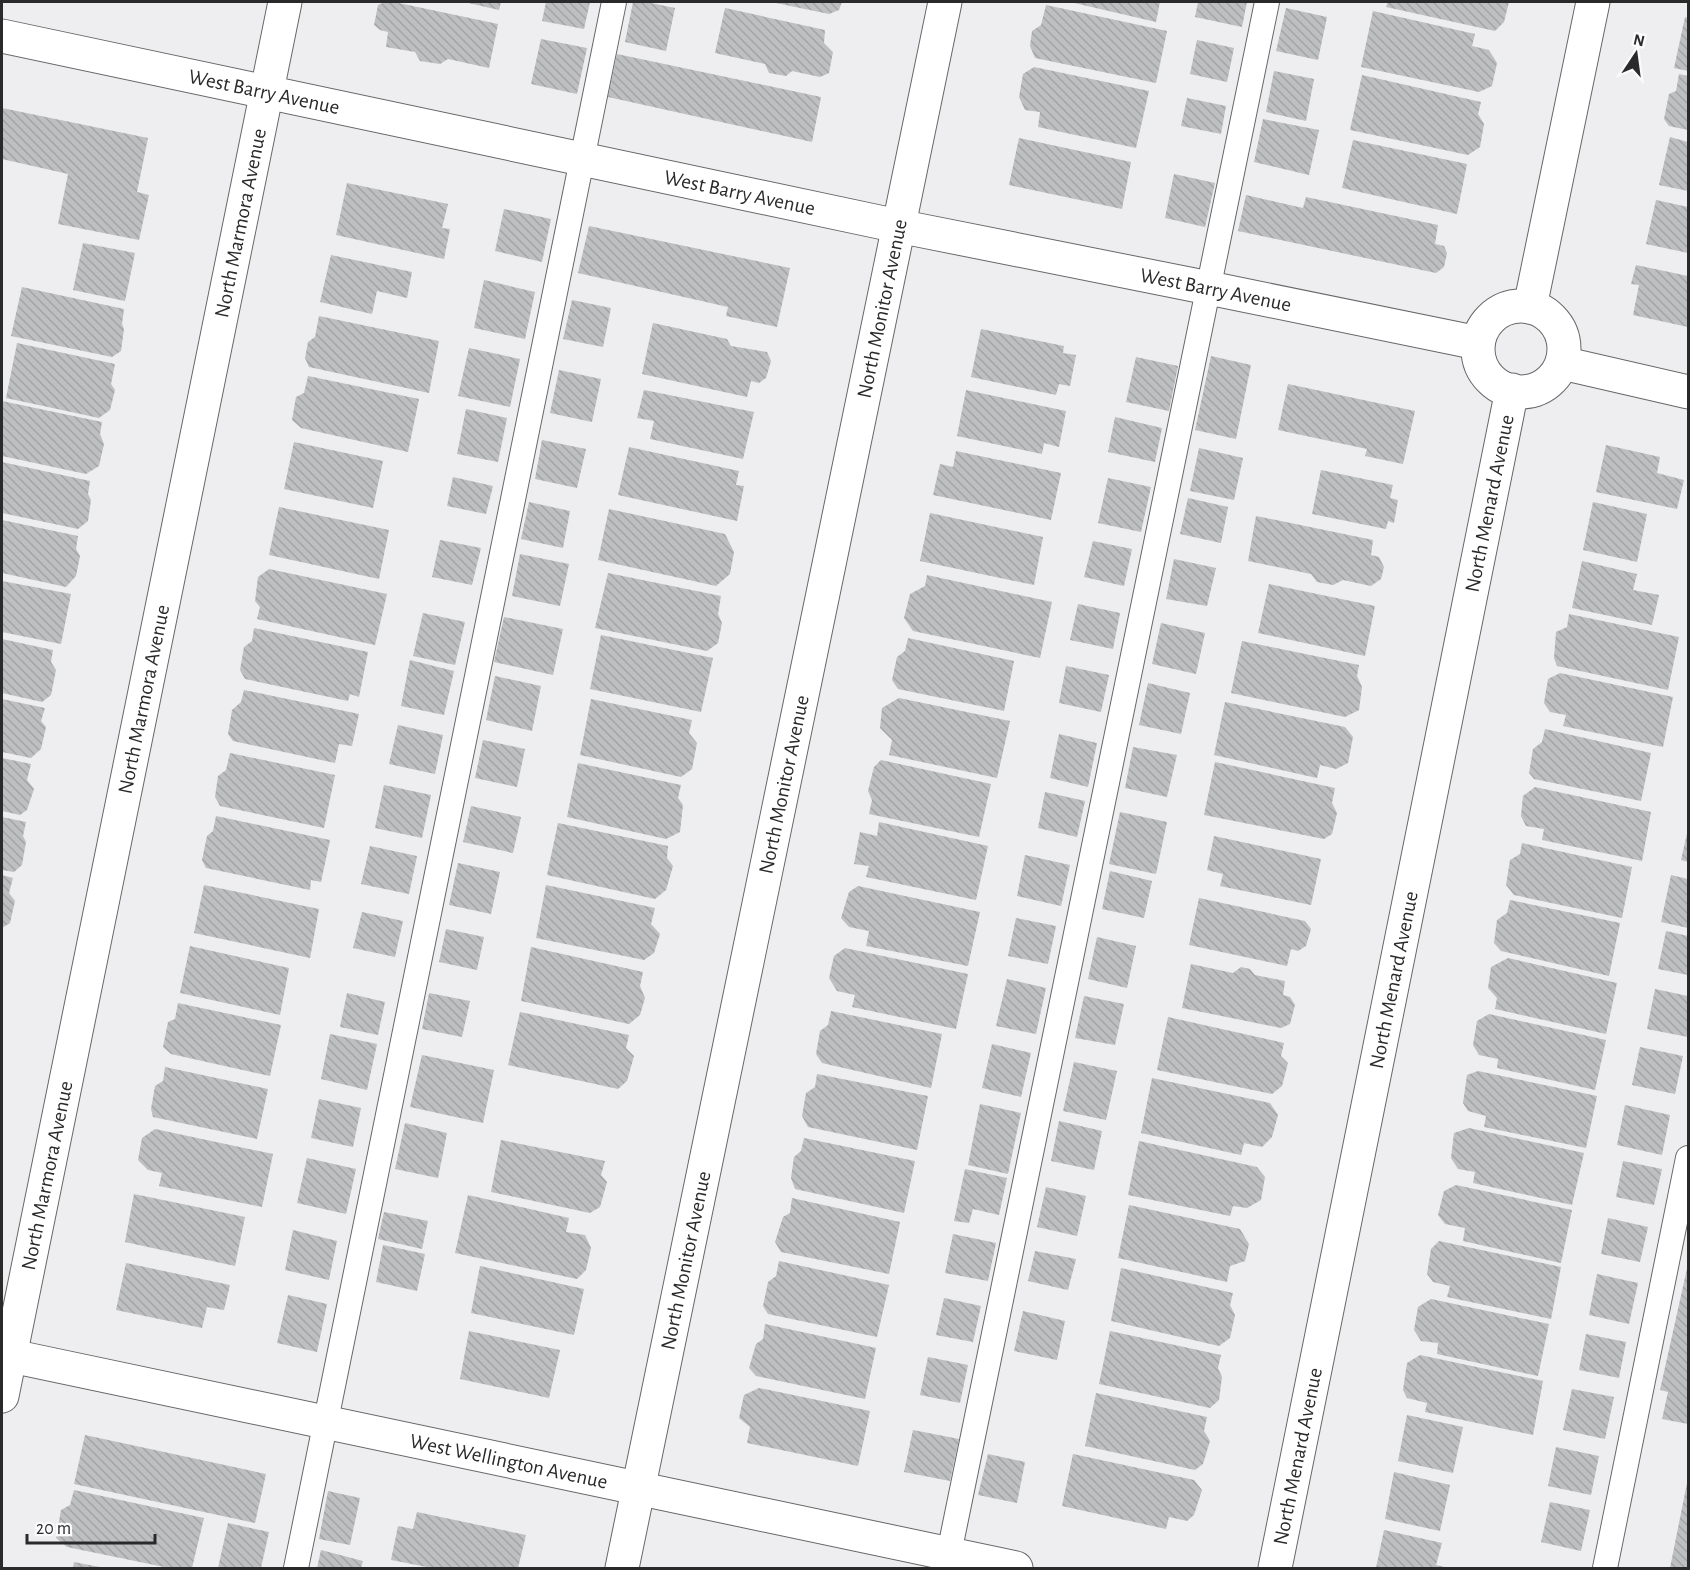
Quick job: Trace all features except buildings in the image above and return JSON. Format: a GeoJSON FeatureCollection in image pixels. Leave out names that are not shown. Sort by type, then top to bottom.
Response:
{"type":"FeatureCollection","features":[{"type":"Feature","properties":{"kind":"street","name":"North Marmora Avenue"},"geometry":{"type":"LineString","coordinates":[[2,1396],[6,1355],[285,2]]}},
{"type":"Feature","properties":{"kind":"street","name":"North Monitor Avenue"},"geometry":{"type":"LineString","coordinates":[[622,1569],[945,2]]}},
{"type":"Feature","properties":{"kind":"street"},"geometry":{"type":"LineString","coordinates":[[1530,307],[1593,2]]}},
{"type":"Feature","properties":{"kind":"street","name":"West Barry Avenue"},"geometry":{"type":"LineString","coordinates":[[2,36],[898,226],[1478,343]]}},
{"type":"Feature","properties":{"kind":"street"},"geometry":{"type":"LineString","coordinates":[[1515,306],[1530,307],[1544,312],[1554,321],[1562,334],[1564,349],[1562,363],[1555,376],[1544,385],[1531,391],[1504,388],[1492,381],[1484,370],[1479,357],[1478,343],[1491,319],[1502,310],[1515,306]]}},
{"type":"Feature","properties":{"kind":"street"},"geometry":{"type":"LineString","coordinates":[[1562,363],[1689,392]]}},
{"type":"Feature","properties":{"kind":"street","name":"North Menard Avenue"},"geometry":{"type":"LineString","coordinates":[[1275,1569],[1512,390]]}},
{"type":"Feature","properties":{"kind":"street","name":"West Wellington Avenue"},"geometry":{"type":"LineString","coordinates":[[6,1355],[639,1489],[948,1562],[1016,1569]]}},
{"type":"Feature","properties":{"kind":"lane"},"geometry":{"type":"LineString","coordinates":[[296,1569],[614,2]]}},
{"type":"Feature","properties":{"kind":"lane"},"geometry":{"type":"LineString","coordinates":[[948,1562],[1267,2]]}},
{"type":"Feature","properties":{"kind":"lane"},"geometry":{"type":"LineString","coordinates":[[1605,1569],[1689,1158]]}}]}
